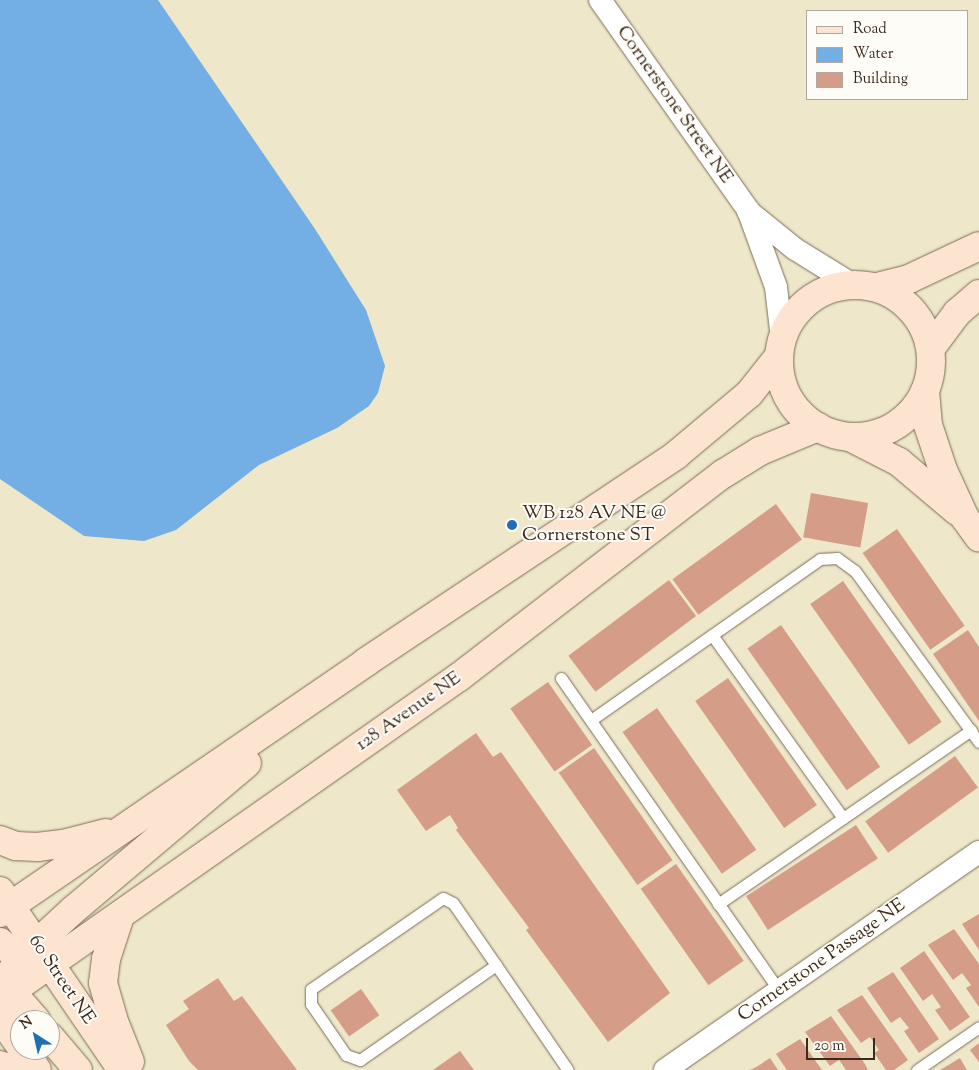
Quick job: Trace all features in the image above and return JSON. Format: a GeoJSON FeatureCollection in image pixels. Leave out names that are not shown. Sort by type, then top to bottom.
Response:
{"type":"FeatureCollection","features":[{"type":"Feature","properties":{"kind":"street","name":"Cornerstone Street NE"},"geometry":{"type":"LineString","coordinates":[[600,0],[748,210],[776,288],[780,348]]}},
{"type":"Feature","properties":{"kind":"street","name":"Cornerstone Street NE"},"geometry":{"type":"LineString","coordinates":[[748,210],[795,248],[865,286]]}},
{"type":"Feature","properties":{"kind":"street"},"geometry":{"type":"LineString","coordinates":[[3,910],[366,662],[676,455],[743,400],[780,348],[798,309],[811,298],[826,290],[865,286],[909,278],[979,246]]}},
{"type":"Feature","properties":{"kind":"street"},"geometry":{"type":"LineString","coordinates":[[865,286],[907,304],[918,317],[931,348],[932,365],[925,391],[925,411],[934,444],[972,527]]}},
{"type":"Feature","properties":{"kind":"street"},"geometry":{"type":"LineString","coordinates":[[931,348],[957,313],[979,294]]}},
{"type":"Feature","properties":{"kind":"street"},"geometry":{"type":"LineString","coordinates":[[780,348],[784,390],[798,411],[818,427],[850,437],[899,462],[972,527]]}},
{"type":"Feature","properties":{"kind":"street"},"geometry":{"type":"LineString","coordinates":[[850,437],[867,436],[899,423],[912,412],[925,391]]}},
{"type":"Feature","properties":{"kind":"street","name":"128 Avenue NE"},"geometry":{"type":"LineString","coordinates":[[3,987],[27,952],[120,916],[459,677],[723,474],[760,451],[818,427]]}},
{"type":"Feature","properties":{"kind":"street"},"geometry":{"type":"LineString","coordinates":[[27,952],[72,911],[366,662]]}},
{"type":"Feature","properties":{"kind":"street"},"geometry":{"type":"LineString","coordinates":[[0,840],[16,846],[37,847],[63,844],[124,828]]}},
{"type":"Feature","properties":{"kind":"street","name":"Cornerstone Passage NE"},"geometry":{"type":"LineString","coordinates":[[665,1070],[979,852]]}},
{"type":"Feature","properties":{"kind":"street","name":"60 Street NE"},"geometry":{"type":"LineString","coordinates":[[3,910],[27,952],[122,1070]]}},
{"type":"Feature","properties":{"kind":"street"},"geometry":{"type":"LineString","coordinates":[[120,916],[106,959],[103,983],[113,1020],[134,1070]]}},
{"type":"Feature","properties":{"kind":"street"},"geometry":{"type":"LineString","coordinates":[[3,987],[26,1010]]}},
{"type":"Feature","properties":{"kind":"street"},"geometry":{"type":"LineString","coordinates":[[0,1017],[10,1032]]}},
{"type":"Feature","properties":{"kind":"street"},"geometry":{"type":"LineString","coordinates":[[60,1049],[78,1070]]}},
{"type":"Feature","properties":{"kind":"street"},"geometry":{"type":"LineString","coordinates":[[0,1065],[15,1070]]}},
{"type":"Feature","properties":{"kind":"lane"},"geometry":{"type":"LineString","coordinates":[[590,720],[820,559],[837,558],[855,571],[979,742]]}},
{"type":"Feature","properties":{"kind":"lane"},"geometry":{"type":"LineString","coordinates":[[712,635],[844,818]]}},
{"type":"Feature","properties":{"kind":"lane"},"geometry":{"type":"LineString","coordinates":[[561,678],[779,991]]}},
{"type":"Feature","properties":{"kind":"lane"},"geometry":{"type":"LineString","coordinates":[[718,904],[970,730]]}},
{"type":"Feature","properties":{"kind":"lane"},"geometry":{"type":"LineString","coordinates":[[496,966],[360,1060],[346,1055],[311,1004],[311,988],[443,898],[453,903],[568,1070]]}},
{"type":"Feature","properties":{"kind":"lane"},"geometry":{"type":"LineString","coordinates":[[917,1070],[979,1027]]}},
{"type":"Feature","properties":{"kind":"water"},"geometry":{"type":"Polygon","coordinates":[[[0,0],[158,0],[315,229],[366,310],[385,366],[378,393],[369,406],[337,428],[259,465],[176,530],[144,541],[84,536],[0,479],[0,0]]]}},
{"type":"Feature","properties":{"kind":"building"},"geometry":{"type":"Polygon","coordinates":[[[811,493],[868,503],[860,547],[803,537],[811,493]]]}},
{"type":"Feature","properties":{"kind":"building"},"geometry":{"type":"Polygon","coordinates":[[[776,504],[802,540],[698,615],[672,579],[776,504]]]}},
{"type":"Feature","properties":{"kind":"building"},"geometry":{"type":"Polygon","coordinates":[[[897,529],[965,626],[930,650],[863,553],[897,529]]]}},
{"type":"Feature","properties":{"kind":"building"},"geometry":{"type":"Polygon","coordinates":[[[669,580],[696,616],[595,692],[568,656],[669,580]]]}},
{"type":"Feature","properties":{"kind":"building"},"geometry":{"type":"Polygon","coordinates":[[[843,581],[942,722],[909,745],[810,604],[843,581]]]}},
{"type":"Feature","properties":{"kind":"building"},"geometry":{"type":"Polygon","coordinates":[[[781,625],[880,767],[847,790],[747,649],[781,625]]]}},
{"type":"Feature","properties":{"kind":"building"},"geometry":{"type":"Polygon","coordinates":[[[968,630],[979,647],[979,721],[933,654],[968,630]]]}},
{"type":"Feature","properties":{"kind":"building"},"geometry":{"type":"Polygon","coordinates":[[[728,678],[817,805],[784,828],[695,701],[728,678]]]}},
{"type":"Feature","properties":{"kind":"building"},"geometry":{"type":"Polygon","coordinates":[[[548,682],[592,745],[554,771],[510,708],[548,682]]]}},
{"type":"Feature","properties":{"kind":"building"},"geometry":{"type":"Polygon","coordinates":[[[657,708],[756,850],[722,874],[623,732],[657,708]]]}},
{"type":"Feature","properties":{"kind":"building"},"geometry":{"type":"Polygon","coordinates":[[[476,733],[493,757],[501,752],[670,993],[608,1042],[526,930],[529,928],[456,830],[458,828],[450,815],[426,831],[397,790],[476,733]]]}},
{"type":"Feature","properties":{"kind":"building"},"geometry":{"type":"Polygon","coordinates":[[[594,748],[673,860],[637,885],[559,773],[594,748]]]}},
{"type":"Feature","properties":{"kind":"building"},"geometry":{"type":"Polygon","coordinates":[[[955,756],[978,788],[888,853],[865,821],[955,756]]]}},
{"type":"Feature","properties":{"kind":"building"},"geometry":{"type":"Polygon","coordinates":[[[856,825],[878,859],[768,930],[746,896],[856,825]]]}},
{"type":"Feature","properties":{"kind":"building"},"geometry":{"type":"Polygon","coordinates":[[[676,864],[744,961],[708,985],[641,889],[676,864]]]}},
{"type":"Feature","properties":{"kind":"building"},"geometry":{"type":"Polygon","coordinates":[[[979,914],[979,950],[962,924],[979,914]]]}},
{"type":"Feature","properties":{"kind":"building"},"geometry":{"type":"Polygon","coordinates":[[[954,929],[979,964],[979,1007],[966,988],[971,985],[962,973],[953,980],[928,945],[954,929]]]}},
{"type":"Feature","properties":{"kind":"building"},"geometry":{"type":"Polygon","coordinates":[[[924,951],[970,1017],[950,1031],[935,1010],[941,1007],[932,994],[923,1001],[900,968],[924,951]]]}},
{"type":"Feature","properties":{"kind":"building"},"geometry":{"type":"Polygon","coordinates":[[[893,972],[939,1039],[919,1053],[904,1031],[909,1028],[900,1017],[891,1023],[867,988],[893,972]]]}},
{"type":"Feature","properties":{"kind":"building"},"geometry":{"type":"Polygon","coordinates":[[[218,978],[234,1001],[242,996],[297,1070],[198,1070],[189,1061],[166,1025],[189,1009],[183,1001],[218,978]]]}},
{"type":"Feature","properties":{"kind":"building"},"geometry":{"type":"Polygon","coordinates":[[[361,989],[379,1015],[349,1036],[331,1010],[361,989]]]}},
{"type":"Feature","properties":{"kind":"building"},"geometry":{"type":"Polygon","coordinates":[[[862,995],[908,1060],[894,1070],[886,1070],[874,1053],[879,1050],[870,1037],[861,1043],[837,1010],[862,995]]]}},
{"type":"Feature","properties":{"kind":"building"},"geometry":{"type":"Polygon","coordinates":[[[831,1016],[868,1070],[846,1070],[839,1060],[830,1066],[805,1032],[831,1016]]]}},
{"type":"Feature","properties":{"kind":"building"},"geometry":{"type":"Polygon","coordinates":[[[800,1039],[822,1070],[787,1070],[776,1054],[800,1039]]]}},
{"type":"Feature","properties":{"kind":"building"},"geometry":{"type":"Polygon","coordinates":[[[979,1043],[979,1062],[970,1050],[979,1043]]]}},
{"type":"Feature","properties":{"kind":"building"},"geometry":{"type":"Polygon","coordinates":[[[460,1051],[474,1070],[433,1070],[460,1051]]]}},
{"type":"Feature","properties":{"kind":"building"},"geometry":{"type":"Polygon","coordinates":[[[770,1058],[778,1070],[750,1070],[758,1066],[770,1058]]]}},
{"type":"Feature","properties":{"kind":"building"},"geometry":{"type":"Polygon","coordinates":[[[960,1058],[967,1070],[940,1070],[960,1058]]]}},
{"type":"Feature","properties":{"kind":"place","name":"WB 128 AV NE @ Cornerstone ST"},"geometry":{"type":"Point","coordinates":[512,525]}}]}
